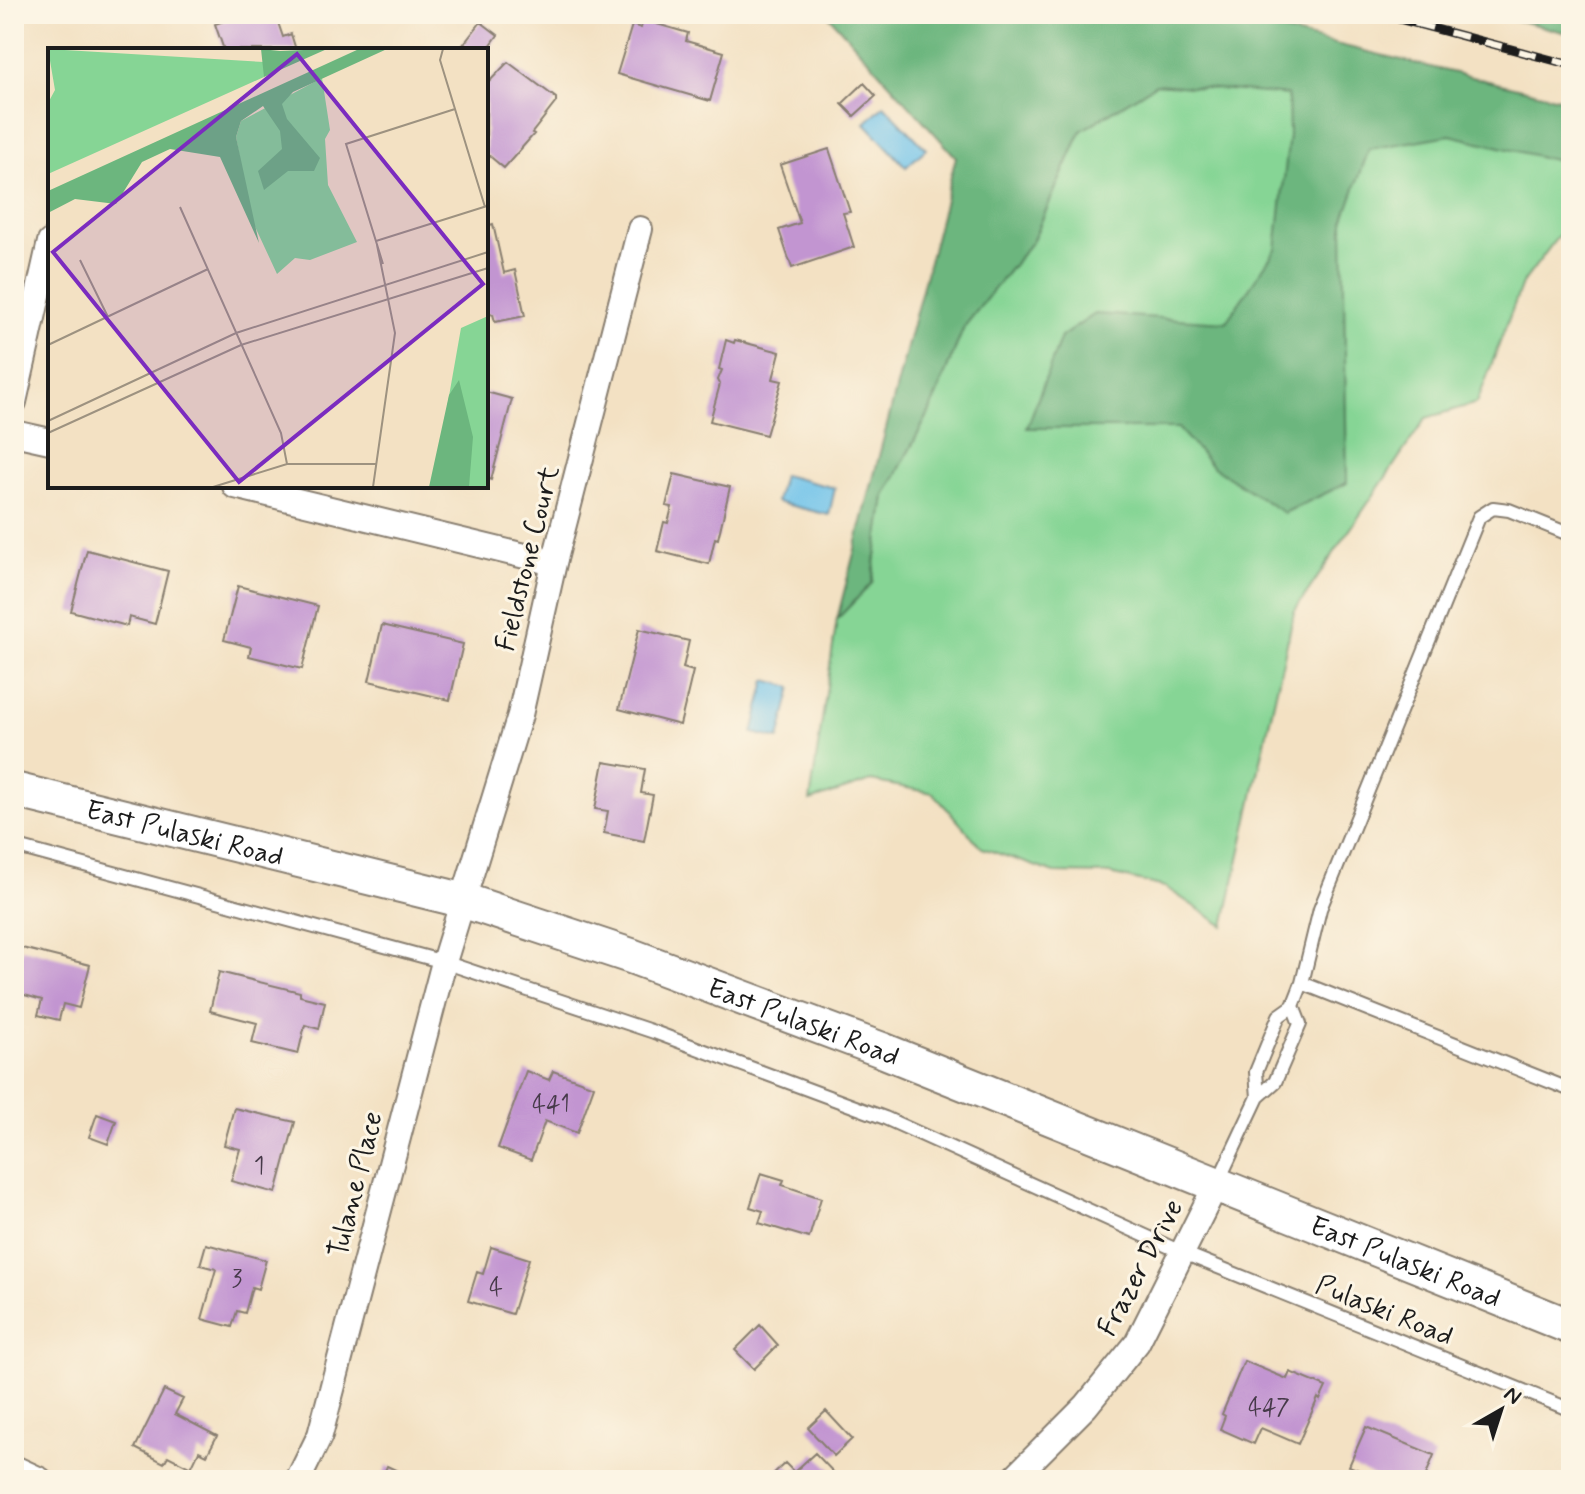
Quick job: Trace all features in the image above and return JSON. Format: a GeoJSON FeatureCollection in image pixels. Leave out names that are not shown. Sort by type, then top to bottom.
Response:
{"type":"FeatureCollection","features":[{"type":"Feature","properties":{"kind":"main road","name":"East Pulaski Road"},"geometry":{"type":"LineString","coordinates":[[14,790],[462,900],[631,956],[867,1045],[1571,1327]]}},
{"type":"Feature","properties":{"kind":"street","name":"Fieldstone Court"},"geometry":{"type":"LineString","coordinates":[[462,900],[520,715],[554,563],[640,229]]}},
{"type":"Feature","properties":{"kind":"street"},"geometry":{"type":"LineString","coordinates":[[14,402],[48,251]]}},
{"type":"Feature","properties":{"kind":"street"},"geometry":{"type":"LineString","coordinates":[[14,433],[48,441]]}},
{"type":"Feature","properties":{"kind":"street"},"geometry":{"type":"LineString","coordinates":[[243,488],[554,563]]}},
{"type":"Feature","properties":{"kind":"street","name":"Tulane Place"},"geometry":{"type":"LineString","coordinates":[[298,1480],[320,1435],[462,900]]}},
{"type":"Feature","properties":{"kind":"street","name":"Frazer Drive"},"geometry":{"type":"LineString","coordinates":[[1012,1480],[1086,1406],[1137,1343],[1216,1185]]}},
{"type":"Feature","properties":{"kind":"street"},"geometry":{"type":"LineString","coordinates":[[14,1468],[40,1480]]}},
{"type":"Feature","properties":{"kind":"lane"},"geometry":{"type":"LineString","coordinates":[[1258,1097],[1256,1072],[1279,1016],[1293,1006],[1302,983],[1320,909],[1479,517],[1493,508],[1509,510],[1571,535]]}},
{"type":"Feature","properties":{"kind":"lane","name":"Pulaski Road"},"geometry":{"type":"LineString","coordinates":[[14,846],[444,962],[654,1032],[885,1118],[1181,1252],[1571,1410]]}},
{"type":"Feature","properties":{"kind":"lane"},"geometry":{"type":"LineString","coordinates":[[1302,983],[1571,1090]]}},
{"type":"Feature","properties":{"kind":"lane"},"geometry":{"type":"LineString","coordinates":[[1216,1185],[1258,1097],[1275,1082],[1300,1024],[1293,1006]]}},
{"type":"Feature","properties":{"kind":"green space"},"geometry":{"type":"Polygon","coordinates":[[[827,14],[1212,14],[1571,101],[1571,164],[1450,135],[1369,149],[1343,222],[1347,483],[1284,513],[1212,466],[1178,428],[1027,428],[1061,337],[1095,314],[1226,322],[1276,249],[1289,135],[1288,95],[1156,84],[1081,131],[1033,240],[964,327],[929,413],[885,496],[872,583],[837,619],[956,157],[827,14]]]}},
{"type":"Feature","properties":{"kind":"green space"},"geometry":{"type":"Polygon","coordinates":[[[1493,14],[1571,14],[1571,34],[1493,14]]]}},
{"type":"Feature","properties":{"kind":"green space"},"geometry":{"type":"Polygon","coordinates":[[[1156,84],[1288,94],[1571,164],[1571,219],[1522,284],[1477,403],[1426,418],[1294,612],[1224,926],[1165,887],[1110,874],[1055,873],[982,848],[933,793],[871,781],[810,801],[837,619],[872,583],[885,496],[929,413],[964,327],[1033,240],[1081,131],[1156,84]]]}},
{"type":"Feature","properties":{"kind":"water"},"geometry":{"type":"Polygon","coordinates":[[[884,105],[926,149],[906,167],[865,123],[884,105]]]}},
{"type":"Feature","properties":{"kind":"water"},"geometry":{"type":"Polygon","coordinates":[[[783,475],[835,488],[829,515],[776,502],[783,475]]]}},
{"type":"Feature","properties":{"kind":"water"},"geometry":{"type":"Polygon","coordinates":[[[766,680],[792,687],[779,739],[753,733],[766,680]]]}},
{"type":"Feature","properties":{"kind":"building"},"geometry":{"type":"Polygon","coordinates":[[[244,14],[275,14],[283,37],[291,34],[295,48],[223,48],[215,24],[244,14]]]}},
{"type":"Feature","properties":{"kind":"building"},"geometry":{"type":"Polygon","coordinates":[[[643,20],[688,33],[686,41],[724,52],[710,101],[617,74],[632,25],[641,28],[643,20]]]}},
{"type":"Feature","properties":{"kind":"building"},"geometry":{"type":"Polygon","coordinates":[[[481,22],[498,35],[488,49],[461,48],[481,22]]]}},
{"type":"Feature","properties":{"kind":"building"},"geometry":{"type":"Polygon","coordinates":[[[508,62],[556,98],[534,134],[504,168],[488,155],[488,83],[508,62]]]}},
{"type":"Feature","properties":{"kind":"building"},"geometry":{"type":"Polygon","coordinates":[[[864,83],[876,96],[854,116],[842,104],[864,83]]]}},
{"type":"Feature","properties":{"kind":"building"},"geometry":{"type":"Polygon","coordinates":[[[829,149],[850,212],[843,213],[854,247],[792,268],[779,230],[800,223],[780,165],[829,149]]]}},
{"type":"Feature","properties":{"kind":"building"},"geometry":{"type":"Polygon","coordinates":[[[493,224],[504,273],[515,270],[525,316],[495,322],[493,314],[488,315],[488,225],[493,224]]]}},
{"type":"Feature","properties":{"kind":"building"},"geometry":{"type":"Polygon","coordinates":[[[726,340],[780,352],[773,379],[782,381],[766,435],[710,421],[720,384],[718,380],[722,370],[719,369],[726,340]]]}},
{"type":"Feature","properties":{"kind":"building"},"geometry":{"type":"Polygon","coordinates":[[[488,393],[512,399],[491,480],[488,479],[488,393]]]}},
{"type":"Feature","properties":{"kind":"building"},"geometry":{"type":"Polygon","coordinates":[[[674,474],[730,487],[709,564],[657,551],[664,522],[668,523],[672,507],[666,506],[674,474]]]}},
{"type":"Feature","properties":{"kind":"building"},"geometry":{"type":"Polygon","coordinates":[[[87,550],[168,571],[155,624],[129,617],[127,626],[71,611],[87,550]]]}},
{"type":"Feature","properties":{"kind":"building"},"geometry":{"type":"Polygon","coordinates":[[[238,586],[318,606],[302,669],[249,656],[251,647],[224,640],[238,586]]]}},
{"type":"Feature","properties":{"kind":"building"},"geometry":{"type":"Polygon","coordinates":[[[382,625],[463,644],[450,700],[369,681],[382,625]]]}},
{"type":"Feature","properties":{"kind":"building"},"geometry":{"type":"Polygon","coordinates":[[[639,629],[689,641],[683,668],[693,671],[680,725],[619,709],[639,629]]]}},
{"type":"Feature","properties":{"kind":"building"},"geometry":{"type":"Polygon","coordinates":[[[604,762],[645,769],[641,793],[653,795],[644,841],[604,833],[608,811],[595,809],[604,762]]]}},
{"type":"Feature","properties":{"kind":"building"},"geometry":{"type":"Polygon","coordinates":[[[22,948],[90,965],[79,1008],[63,1004],[59,1020],[38,1015],[42,1000],[14,992],[22,948]]]}},
{"type":"Feature","properties":{"kind":"building"},"geometry":{"type":"Polygon","coordinates":[[[219,972],[300,992],[300,996],[325,1002],[319,1029],[305,1025],[298,1054],[252,1043],[257,1023],[210,1011],[219,972]]]}},
{"type":"Feature","properties":{"kind":"building"},"geometry":{"type":"Polygon","coordinates":[[[526,1071],[549,1080],[553,1071],[594,1086],[577,1133],[545,1121],[531,1160],[498,1148],[526,1071]]]}},
{"type":"Feature","properties":{"kind":"building"},"geometry":{"type":"Polygon","coordinates":[[[234,1108],[295,1122],[276,1193],[231,1181],[240,1149],[224,1145],[234,1108]]]}},
{"type":"Feature","properties":{"kind":"building"},"geometry":{"type":"Polygon","coordinates":[[[97,1114],[116,1121],[108,1144],[89,1137],[97,1114]]]}},
{"type":"Feature","properties":{"kind":"building"},"geometry":{"type":"Polygon","coordinates":[[[761,1173],[784,1180],[782,1185],[821,1198],[809,1238],[759,1223],[763,1211],[750,1207],[761,1173]]]}},
{"type":"Feature","properties":{"kind":"building"},"geometry":{"type":"Polygon","coordinates":[[[206,1244],[266,1260],[258,1289],[252,1287],[245,1313],[237,1311],[232,1327],[202,1319],[216,1269],[200,1265],[206,1244]]]}},
{"type":"Feature","properties":{"kind":"building"},"geometry":{"type":"Polygon","coordinates":[[[491,1247],[529,1259],[512,1314],[468,1301],[477,1272],[483,1274],[491,1247]]]}},
{"type":"Feature","properties":{"kind":"building"},"geometry":{"type":"Polygon","coordinates":[[[760,1325],[778,1345],[754,1369],[735,1350],[760,1325]]]}},
{"type":"Feature","properties":{"kind":"building"},"geometry":{"type":"Polygon","coordinates":[[[1244,1361],[1287,1379],[1290,1372],[1326,1387],[1298,1444],[1261,1428],[1254,1444],[1220,1429],[1225,1416],[1222,1414],[1244,1361]]]}},
{"type":"Feature","properties":{"kind":"building"},"geometry":{"type":"Polygon","coordinates":[[[164,1390],[183,1399],[175,1414],[217,1436],[207,1455],[199,1451],[191,1468],[168,1456],[164,1463],[135,1448],[164,1390]]]}},
{"type":"Feature","properties":{"kind":"building"},"geometry":{"type":"Polygon","coordinates":[[[826,1411],[852,1439],[834,1456],[808,1428],[826,1411]]]}},
{"type":"Feature","properties":{"kind":"building"},"geometry":{"type":"Polygon","coordinates":[[[1366,1427],[1434,1455],[1424,1480],[1383,1480],[1349,1466],[1366,1427]]]}},
{"type":"Feature","properties":{"kind":"building"},"geometry":{"type":"Polygon","coordinates":[[[815,1453],[841,1480],[772,1480],[770,1477],[785,1463],[794,1472],[815,1453]]]}},
{"type":"Feature","properties":{"kind":"building"},"geometry":{"type":"Polygon","coordinates":[[[387,1466],[417,1480],[381,1480],[387,1466]]]}},
{"type":"Feature","properties":{"kind":"railway"},"geometry":{"type":"LineString","coordinates":[[1380,14],[1571,65]]}}]}
